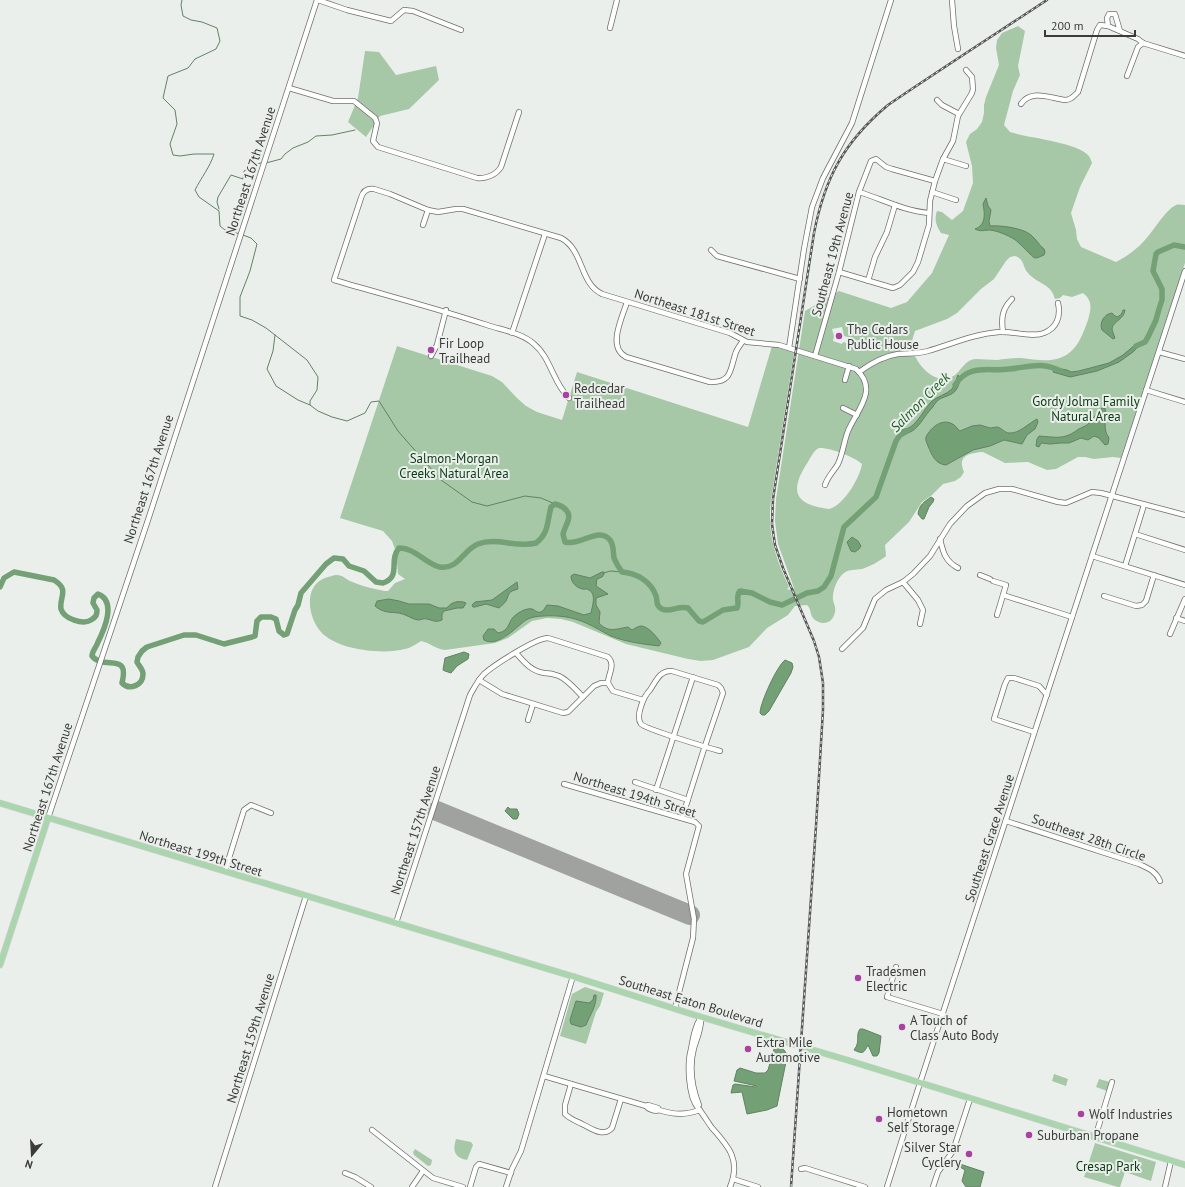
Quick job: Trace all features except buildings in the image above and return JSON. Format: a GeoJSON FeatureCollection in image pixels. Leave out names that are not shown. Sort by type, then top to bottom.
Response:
{"type":"FeatureCollection","features":[{"type":"Feature","properties":{"kind":"main road","name":"Northeast 199th Street"},"geometry":{"type":"LineString","coordinates":[[0,803],[396,923]]}},
{"type":"Feature","properties":{"kind":"main road","name":"Northeast 167th Avenue"},"geometry":{"type":"LineString","coordinates":[[0,965],[48,818]]}},
{"type":"Feature","properties":{"kind":"main road","name":"Southeast Eaton Boulevard"},"geometry":{"type":"LineString","coordinates":[[396,923],[573,976],[701,1017],[1185,1165]]}},
{"type":"Feature","properties":{"kind":"street"},"geometry":{"type":"LineString","coordinates":[[318,0],[347,10],[391,21],[404,10],[413,11],[461,30]]}},
{"type":"Feature","properties":{"kind":"street","name":"Northeast 167th Avenue"},"geometry":{"type":"LineString","coordinates":[[48,818],[98,665],[148,520],[318,0]]}},
{"type":"Feature","properties":{"kind":"street"},"geometry":{"type":"LineString","coordinates":[[610,28],[617,0]]}},
{"type":"Feature","properties":{"kind":"street"},"geometry":{"type":"LineString","coordinates":[[788,348],[812,207],[823,178],[852,124],[891,0]]}},
{"type":"Feature","properties":{"kind":"street"},"geometry":{"type":"LineString","coordinates":[[952,0],[958,49]]}},
{"type":"Feature","properties":{"kind":"street"},"geometry":{"type":"LineString","coordinates":[[1108,26],[1107,18],[1109,14],[1113,13],[1115,14],[1120,31]]}},
{"type":"Feature","properties":{"kind":"street"},"geometry":{"type":"LineString","coordinates":[[1021,104],[1027,97],[1031,96],[1043,96],[1064,100],[1074,97],[1078,92],[1097,30],[1100,25],[1108,26],[1120,31],[1138,39],[1143,43],[1185,56]]}},
{"type":"Feature","properties":{"kind":"street"},"geometry":{"type":"LineString","coordinates":[[1127,76],[1138,47],[1143,43]]}},
{"type":"Feature","properties":{"kind":"street"},"geometry":{"type":"LineString","coordinates":[[839,272],[888,288],[897,287],[913,272],[918,262],[929,225],[932,192],[943,159],[952,141],[956,121],[973,88],[972,76],[966,70]]}},
{"type":"Feature","properties":{"kind":"street"},"geometry":{"type":"LineString","coordinates":[[289,88],[334,101],[351,100],[358,103],[375,118],[377,123],[373,141],[374,145],[378,147],[484,179],[499,171],[519,112]]}},
{"type":"Feature","properties":{"kind":"street"},"geometry":{"type":"LineString","coordinates":[[937,100],[942,105],[959,114]]}},
{"type":"Feature","properties":{"kind":"street"},"geometry":{"type":"LineString","coordinates":[[943,159],[966,166]]}},
{"type":"Feature","properties":{"kind":"street","name":"Southeast 19th Avenue"},"geometry":{"type":"LineString","coordinates":[[815,356],[839,272],[859,192],[869,164],[874,160],[879,161],[886,167],[936,181]]}},
{"type":"Feature","properties":{"kind":"street"},"geometry":{"type":"LineString","coordinates":[[423,225],[428,210],[374,189],[364,191],[334,280],[404,298],[528,339],[544,356],[559,386],[569,398]]}},
{"type":"Feature","properties":{"kind":"street"},"geometry":{"type":"LineString","coordinates":[[859,192],[895,205],[929,213]]}},
{"type":"Feature","properties":{"kind":"street"},"geometry":{"type":"LineString","coordinates":[[932,192],[956,200]]}},
{"type":"Feature","properties":{"kind":"street"},"geometry":{"type":"LineString","coordinates":[[868,281],[875,257],[887,232],[895,205]]}},
{"type":"Feature","properties":{"kind":"street","name":"Northeast 181st Street"},"geometry":{"type":"LineString","coordinates":[[428,210],[438,212],[463,209],[510,226],[561,238],[570,244],[575,251],[589,283],[595,290],[606,296],[730,333],[743,341],[753,344],[773,344],[788,348],[849,366],[859,372]]}},
{"type":"Feature","properties":{"kind":"street"},"geometry":{"type":"LineString","coordinates":[[512,333],[546,234]]}},
{"type":"Feature","properties":{"kind":"street"},"geometry":{"type":"LineString","coordinates":[[711,250],[718,256],[800,279]]}},
{"type":"Feature","properties":{"kind":"street","name":"Southeast Grace Avenue"},"geometry":{"type":"LineString","coordinates":[[887,1187],[1185,271]]}},
{"type":"Feature","properties":{"kind":"street"},"geometry":{"type":"LineString","coordinates":[[1003,332],[1001,320],[1003,312],[1007,304],[1012,299]]}},
{"type":"Feature","properties":{"kind":"street"},"geometry":{"type":"LineString","coordinates":[[627,302],[616,337],[616,344],[622,354],[626,357],[710,382],[718,383],[727,378],[730,373],[736,352],[743,341]]}},
{"type":"Feature","properties":{"kind":"street"},"geometry":{"type":"LineString","coordinates":[[825,485],[838,464],[848,431],[863,405],[866,394],[865,382],[859,372],[888,356],[920,353],[983,334],[1003,332],[1039,335],[1046,333],[1057,323],[1059,316],[1058,303]]}},
{"type":"Feature","properties":{"kind":"street"},"geometry":{"type":"LineString","coordinates":[[431,356],[436,345],[445,311]]}},
{"type":"Feature","properties":{"kind":"street"},"geometry":{"type":"LineString","coordinates":[[1159,352],[1185,359]]}},
{"type":"Feature","properties":{"kind":"street"},"geometry":{"type":"LineString","coordinates":[[845,380],[849,366]]}},
{"type":"Feature","properties":{"kind":"street"},"geometry":{"type":"LineString","coordinates":[[1146,390],[1185,402]]}},
{"type":"Feature","properties":{"kind":"street"},"geometry":{"type":"LineString","coordinates":[[843,408],[857,415]]}},
{"type":"Feature","properties":{"kind":"street"},"geometry":{"type":"LineString","coordinates":[[842,649],[863,628],[875,599],[886,590],[903,582],[913,574],[930,556],[950,524],[967,506],[984,493],[999,489],[1018,490],[1066,503],[1092,492],[1185,515]]}},
{"type":"Feature","properties":{"kind":"street"},"geometry":{"type":"LineString","coordinates":[[1125,566],[1144,505]]}},
{"type":"Feature","properties":{"kind":"street"},"geometry":{"type":"LineString","coordinates":[[1135,534],[1185,550]]}},
{"type":"Feature","properties":{"kind":"street"},"geometry":{"type":"LineString","coordinates":[[940,539],[943,554],[958,568]]}},
{"type":"Feature","properties":{"kind":"street"},"geometry":{"type":"LineString","coordinates":[[1092,556],[1185,585]]}},
{"type":"Feature","properties":{"kind":"street"},"geometry":{"type":"LineString","coordinates":[[980,575],[1006,585],[997,615]]}},
{"type":"Feature","properties":{"kind":"street"},"geometry":{"type":"LineString","coordinates":[[1104,596],[1136,606],[1142,605],[1146,601],[1154,575]]}},
{"type":"Feature","properties":{"kind":"street"},"geometry":{"type":"LineString","coordinates":[[903,582],[918,600],[923,610],[920,624]]}},
{"type":"Feature","properties":{"kind":"street"},"geometry":{"type":"LineString","coordinates":[[1003,595],[1072,617]]}},
{"type":"Feature","properties":{"kind":"street"},"geometry":{"type":"LineString","coordinates":[[1170,634],[1185,600]]}},
{"type":"Feature","properties":{"kind":"street"},"geometry":{"type":"LineString","coordinates":[[1176,618],[1185,621]]}},
{"type":"Feature","properties":{"kind":"street"},"geometry":{"type":"LineString","coordinates":[[608,683],[595,685],[565,713],[560,713],[502,694],[479,680],[484,674],[538,640],[551,638],[605,655],[610,660],[612,665],[608,683],[612,691],[643,700]]}},
{"type":"Feature","properties":{"kind":"street"},"geometry":{"type":"LineString","coordinates":[[516,653],[530,668],[561,677],[583,697]]}},
{"type":"Feature","properties":{"kind":"street"},"geometry":{"type":"LineString","coordinates":[[683,815],[705,747],[722,693],[722,689],[718,685],[672,671],[666,671],[660,675],[643,700],[639,716],[640,723],[645,727],[705,747],[720,751]]}},
{"type":"Feature","properties":{"kind":"street"},"geometry":{"type":"LineString","coordinates":[[656,790],[693,677]]}},
{"type":"Feature","properties":{"kind":"street"},"geometry":{"type":"LineString","coordinates":[[1034,732],[994,719],[1005,684],[1008,678],[1014,678],[1039,686],[1047,695]]}},
{"type":"Feature","properties":{"kind":"street","name":"Northeast 157th Avenue"},"geometry":{"type":"LineString","coordinates":[[396,923],[470,695],[479,680]]}},
{"type":"Feature","properties":{"kind":"street"},"geometry":{"type":"LineString","coordinates":[[1039,686],[1051,682]]}},
{"type":"Feature","properties":{"kind":"street"},"geometry":{"type":"LineString","coordinates":[[528,720],[533,704]]}},
{"type":"Feature","properties":{"kind":"street"},"geometry":{"type":"LineString","coordinates":[[635,782],[688,800]]}},
{"type":"Feature","properties":{"kind":"street","name":"Northeast 194th Street"},"geometry":{"type":"LineString","coordinates":[[564,784],[695,822],[699,826],[686,874],[693,907],[693,938],[675,1008]]}},
{"type":"Feature","properties":{"kind":"street"},"geometry":{"type":"LineString","coordinates":[[225,871],[244,810],[251,806],[271,813]]}},
{"type":"Feature","properties":{"kind":"street","name":"Southeast 28th Circle"},"geometry":{"type":"LineString","coordinates":[[1006,821],[1139,864],[1158,875],[1160,881]]}},
{"type":"Feature","properties":{"kind":"street","name":"Northeast 159th Avenue"},"geometry":{"type":"LineString","coordinates":[[215,1187],[306,896]]}},
{"type":"Feature","properties":{"kind":"street"},"geometry":{"type":"LineString","coordinates":[[896,967],[887,997],[943,1014]]}},
{"type":"Feature","properties":{"kind":"street"},"geometry":{"type":"LineString","coordinates":[[506,1187],[510,1173],[521,1151],[573,976]]}},
{"type":"Feature","properties":{"kind":"street"},"geometry":{"type":"LineString","coordinates":[[701,1017],[691,1045],[688,1066],[692,1092],[696,1106],[730,1150],[734,1164],[733,1179],[730,1187]]}},
{"type":"Feature","properties":{"kind":"street"},"geometry":{"type":"LineString","coordinates":[[544,1076],[646,1106],[648,1105],[674,1114],[682,1115],[700,1110]]}},
{"type":"Feature","properties":{"kind":"street"},"geometry":{"type":"LineString","coordinates":[[1095,1138],[1112,1082]]}},
{"type":"Feature","properties":{"kind":"street"},"geometry":{"type":"LineString","coordinates":[[571,1084],[564,1105],[565,1113],[568,1117],[591,1129],[608,1132],[613,1126],[621,1099]]}},
{"type":"Feature","properties":{"kind":"street"},"geometry":{"type":"LineString","coordinates":[[932,1187],[936,1175],[953,1151],[970,1099]]}},
{"type":"Feature","properties":{"kind":"street"},"geometry":{"type":"LineString","coordinates":[[372,1130],[433,1178],[463,1187]]}},
{"type":"Feature","properties":{"kind":"street"},"geometry":{"type":"LineString","coordinates":[[1165,1187],[1172,1161]]}},
{"type":"Feature","properties":{"kind":"street"},"geometry":{"type":"LineString","coordinates":[[470,1187],[478,1165],[482,1164],[510,1173]]}},
{"type":"Feature","properties":{"kind":"street"},"geometry":{"type":"LineString","coordinates":[[801,1169],[805,1168],[865,1187]]}},
{"type":"Feature","properties":{"kind":"street"},"geometry":{"type":"LineString","coordinates":[[412,1187],[423,1171]]}},
{"type":"Feature","properties":{"kind":"street"},"geometry":{"type":"LineString","coordinates":[[345,1173],[355,1177],[371,1187]]}},
{"type":"Feature","properties":{"kind":"street"},"geometry":{"type":"LineString","coordinates":[[733,1179],[758,1187]]}},
{"type":"Feature","properties":{"kind":"green space"},"geometry":{"type":"Polygon","coordinates":[[[1018,26],[1025,31],[1018,66],[1020,75],[1013,91],[1004,125],[1010,132],[1073,147],[1088,155],[1092,163],[1080,187],[1071,213],[1077,239],[1081,247],[1116,262],[1131,253],[1141,244],[1168,211],[1177,205],[1185,205],[1185,263],[1121,458],[1113,457],[1094,459],[1078,457],[1056,469],[1047,470],[1028,462],[1005,463],[983,452],[965,456],[962,462],[964,472],[961,477],[955,481],[943,484],[922,502],[909,522],[885,545],[886,556],[868,567],[848,571],[841,575],[834,589],[833,600],[835,610],[834,616],[830,621],[821,623],[815,620],[812,617],[810,608],[807,605],[795,606],[788,615],[767,628],[749,647],[713,660],[701,661],[688,659],[626,644],[573,622],[547,618],[532,621],[508,638],[495,643],[445,650],[421,641],[409,648],[396,651],[361,650],[338,643],[328,638],[321,632],[313,619],[310,603],[313,588],[318,582],[334,575],[339,575],[363,586],[388,591],[395,583],[405,579],[398,574],[396,552],[392,541],[383,531],[340,518],[397,346],[492,376],[502,382],[526,406],[537,412],[562,420],[577,372],[748,427],[772,346],[794,352],[771,500],[770,524],[776,555],[789,587],[787,589],[791,590],[794,588],[778,544],[775,521],[776,499],[805,311],[839,291],[891,308],[907,302],[932,273],[949,235],[941,233],[938,227],[936,222],[937,211],[942,212],[952,220],[963,211],[973,183],[972,166],[966,142],[970,134],[977,129],[982,122],[986,97],[999,65],[996,48],[997,40],[1002,33],[1018,26]],[[1015,256],[1010,257],[994,279],[981,289],[957,313],[947,319],[915,331],[912,342],[915,356],[923,368],[929,373],[942,379],[949,378],[956,374],[968,362],[976,359],[997,360],[1021,358],[1051,360],[1066,355],[1076,346],[1083,334],[1088,320],[1090,302],[1086,296],[1083,293],[1072,297],[1063,295],[1060,298],[1055,299],[1050,290],[1032,277],[1026,271],[1022,261],[1015,256]],[[842,327],[832,329],[834,336],[833,341],[853,345],[855,339],[844,336],[842,327]],[[819,448],[815,451],[801,475],[797,491],[803,501],[810,505],[829,509],[840,503],[850,491],[858,477],[862,464],[854,458],[835,451],[819,448]]]}},
{"type":"Feature","properties":{"kind":"green space"},"geometry":{"type":"Polygon","coordinates":[[[365,51],[379,52],[396,75],[436,66],[439,80],[409,109],[380,116],[366,137],[348,122],[358,98],[365,51]]]}},
{"type":"Feature","properties":{"kind":"green space"},"geometry":{"type":"Polygon","coordinates":[[[585,987],[604,993],[600,1006],[596,1012],[586,1044],[560,1036],[572,994],[585,987]]]}},
{"type":"Feature","properties":{"kind":"green space"},"geometry":{"type":"Polygon","coordinates":[[[1054,1074],[1068,1079],[1066,1086],[1052,1081],[1054,1074]]]}},
{"type":"Feature","properties":{"kind":"green space"},"geometry":{"type":"Polygon","coordinates":[[[1099,1079],[1110,1082],[1107,1091],[1096,1087],[1099,1079]]]}},
{"type":"Feature","properties":{"kind":"green space"},"geometry":{"type":"Polygon","coordinates":[[[456,1139],[471,1142],[473,1145],[467,1160],[457,1156],[454,1147],[456,1139]]]}},
{"type":"Feature","properties":{"kind":"green space","name":"Cresap Park"},"geometry":{"type":"Polygon","coordinates":[[[1095,1143],[1156,1162],[1151,1181],[1125,1172],[1120,1187],[1118,1187],[1084,1177],[1095,1143]]]}},
{"type":"Feature","properties":{"kind":"green space"},"geometry":{"type":"Polygon","coordinates":[[[415,1149],[432,1160],[431,1165],[428,1166],[414,1155],[413,1152],[415,1149]]]}},
{"type":"Feature","properties":{"kind":"shaded area"},"geometry":{"type":"Polygon","coordinates":[[[986,198],[988,206],[991,210],[989,221],[990,226],[1000,226],[1023,230],[1033,237],[1044,249],[1044,255],[1035,258],[1008,236],[990,230],[981,231],[975,229],[983,222],[983,204],[986,198]]]}},
{"type":"Feature","properties":{"kind":"shaded area"},"geometry":{"type":"Polygon","coordinates":[[[1123,310],[1125,310],[1123,316],[1112,328],[1115,338],[1113,339],[1102,330],[1102,322],[1107,315],[1112,313],[1115,316],[1119,316],[1123,310]]]}},
{"type":"Feature","properties":{"kind":"shaded area"},"geometry":{"type":"Polygon","coordinates":[[[1144,341],[1133,352],[1119,362],[1097,371],[1070,377],[1053,372],[1055,368],[1071,372],[1109,363],[1123,355],[1136,344],[1144,341]]]}},
{"type":"Feature","properties":{"kind":"shaded area"},"geometry":{"type":"Polygon","coordinates":[[[958,375],[959,382],[954,392],[937,401],[915,429],[906,434],[900,434],[903,429],[915,423],[931,402],[952,389],[958,375]]]}},
{"type":"Feature","properties":{"kind":"shaded area"},"geometry":{"type":"Polygon","coordinates":[[[1102,408],[1105,408],[1105,427],[1109,438],[1108,444],[1105,445],[1099,438],[1094,436],[1088,440],[1081,438],[1069,443],[1041,443],[1039,447],[1036,446],[1039,436],[1063,437],[1086,426],[1102,408]]]}},
{"type":"Feature","properties":{"kind":"shaded area"},"geometry":{"type":"Polygon","coordinates":[[[1037,419],[1038,422],[1035,429],[1027,435],[1022,444],[1004,440],[990,446],[973,450],[946,465],[939,463],[934,458],[926,440],[926,437],[934,427],[938,424],[946,422],[955,426],[960,431],[972,426],[980,425],[990,428],[997,427],[1006,432],[1013,433],[1037,419]]]}},
{"type":"Feature","properties":{"kind":"shaded area"},"geometry":{"type":"Polygon","coordinates":[[[931,497],[934,499],[933,502],[924,519],[922,519],[918,514],[919,508],[931,497]]]}},
{"type":"Feature","properties":{"kind":"shaded area"},"geometry":{"type":"Polygon","coordinates":[[[852,537],[858,541],[861,546],[855,552],[851,551],[847,542],[852,537]]]}},
{"type":"Feature","properties":{"kind":"shaded area"},"geometry":{"type":"Polygon","coordinates":[[[604,572],[604,574],[602,577],[597,579],[596,586],[608,594],[596,598],[596,605],[600,612],[599,623],[602,626],[612,630],[628,627],[632,630],[639,626],[644,626],[661,643],[659,646],[623,640],[611,636],[581,621],[555,616],[539,616],[530,618],[501,639],[489,642],[484,640],[483,636],[488,629],[494,629],[498,633],[502,632],[507,628],[514,616],[526,609],[541,612],[547,605],[558,606],[584,615],[591,613],[593,594],[587,589],[576,586],[571,576],[574,574],[590,578],[604,572]]]}},
{"type":"Feature","properties":{"kind":"shaded area"},"geometry":{"type":"Polygon","coordinates":[[[517,582],[518,589],[510,593],[505,602],[499,608],[486,604],[473,607],[472,605],[475,602],[492,600],[517,582]]]}},
{"type":"Feature","properties":{"kind":"shaded area"},"geometry":{"type":"Polygon","coordinates":[[[389,599],[409,604],[429,604],[439,608],[447,608],[455,602],[466,603],[463,608],[444,611],[442,614],[442,620],[436,621],[426,619],[418,620],[402,614],[384,611],[375,606],[377,601],[389,599]]]}},
{"type":"Feature","properties":{"kind":"shaded area"},"geometry":{"type":"Polygon","coordinates":[[[464,652],[469,654],[468,659],[457,666],[451,673],[443,670],[445,658],[464,652]]]}},
{"type":"Feature","properties":{"kind":"shaded area"},"geometry":{"type":"Polygon","coordinates":[[[785,660],[792,663],[793,667],[791,673],[769,711],[765,715],[762,715],[760,713],[766,693],[778,669],[785,660]]]}},
{"type":"Feature","properties":{"kind":"shaded area"},"geometry":{"type":"Polygon","coordinates":[[[508,807],[510,809],[517,809],[519,814],[517,819],[513,819],[505,811],[508,807]]]}},
{"type":"Feature","properties":{"kind":"shaded area"},"geometry":{"type":"Polygon","coordinates":[[[594,995],[596,995],[596,999],[586,1025],[581,1027],[571,1024],[570,1020],[576,1001],[589,1003],[593,1000],[594,995]]]}},
{"type":"Feature","properties":{"kind":"shaded area"},"geometry":{"type":"Polygon","coordinates":[[[860,1029],[881,1036],[879,1053],[877,1056],[873,1056],[868,1045],[863,1052],[854,1050],[857,1044],[860,1029]]]}},
{"type":"Feature","properties":{"kind":"shaded area"},"geometry":{"type":"Polygon","coordinates":[[[776,1047],[784,1050],[787,1057],[777,1106],[767,1110],[747,1114],[742,1092],[731,1093],[733,1085],[757,1086],[734,1081],[737,1070],[740,1068],[756,1073],[765,1073],[768,1070],[774,1049],[776,1047]]]}},
{"type":"Feature","properties":{"kind":"shaded area"},"geometry":{"type":"Polygon","coordinates":[[[960,1164],[984,1172],[980,1187],[966,1187],[962,1181],[965,1170],[960,1167],[960,1164]]]}},
{"type":"Feature","properties":{"kind":"waterway"},"geometry":{"type":"LineString","coordinates":[[182,0],[181,5],[183,16],[217,28],[220,41],[216,49],[195,59],[188,68],[168,76],[163,98],[175,110],[177,124],[170,144],[173,155],[214,154],[208,168],[195,190],[199,197],[219,211],[220,226],[225,230],[240,234]]}},
{"type":"Feature","properties":{"kind":"waterway"},"geometry":{"type":"LineString","coordinates":[[266,163],[281,159],[293,148],[308,142],[316,136],[332,135],[355,130]]}},
{"type":"Feature","properties":{"kind":"waterway"},"geometry":{"type":"LineString","coordinates":[[219,209],[217,202],[218,197],[231,175],[243,179],[244,171],[256,164],[261,163]]}},
{"type":"Feature","properties":{"kind":"waterway"},"geometry":{"type":"LineString","coordinates":[[243,235],[251,238],[257,244],[250,271],[240,297],[240,316],[252,320],[266,328],[307,360],[318,377],[317,390],[310,401],[310,405],[318,411],[347,421],[365,413],[371,402],[379,401],[398,431],[441,480],[472,502],[487,506],[525,496],[541,498],[555,504]]}},
{"type":"Feature","properties":{"kind":"waterway","name":"Salmon Creek"},"geometry":{"type":"LineString","coordinates":[[1136,346],[1145,342],[1148,337],[1156,320],[1162,300],[1162,289],[1153,271],[1156,254],[1174,245],[1185,247]]}},
{"type":"Feature","properties":{"kind":"waterway"},"geometry":{"type":"LineString","coordinates":[[275,335],[273,351],[267,369],[276,386],[298,400],[310,405]]}},
{"type":"Feature","properties":{"kind":"waterway","name":"Salmon Creek"},"geometry":{"type":"LineString","coordinates":[[955,385],[967,374],[980,370],[1002,370],[1041,365],[1061,371]]}},
{"type":"Feature","properties":{"kind":"waterway","name":"Salmon Creek"},"geometry":{"type":"LineString","coordinates":[[0,587],[4,578],[14,572],[54,580],[62,587],[63,590],[61,605],[63,613],[74,620],[83,622],[91,620],[96,615],[97,610],[93,603],[94,598],[98,594],[104,598],[108,609],[106,623],[92,656],[103,662],[119,664],[124,673],[122,683],[132,687],[136,686],[141,681],[143,674],[137,662],[138,657],[147,647],[184,635],[196,635],[224,644],[252,637],[255,636],[257,621],[261,617],[271,617],[276,619],[279,631],[284,635],[287,634],[301,593],[326,564],[334,558],[343,559],[349,566],[364,571],[376,582],[383,583],[389,580],[394,572],[396,553],[399,548],[410,550],[435,566],[446,567],[456,563],[473,547],[485,542],[521,544],[536,543],[545,531],[551,507],[555,504],[564,508],[569,515],[563,534],[565,542],[577,541],[601,535],[606,536],[613,546],[614,558],[622,572],[633,574],[647,582],[654,591],[658,604],[662,609],[668,610],[681,607],[688,608],[699,621],[703,622],[723,610],[737,608],[738,595],[740,591],[752,593],[770,602],[782,605],[807,593],[818,591],[824,587],[831,576],[844,527],[876,497],[896,441],[900,435],[907,431]]}},
{"type":"Feature","properties":{"kind":"waterway","name":"Salmon Creek"},"geometry":{"type":"LineString","coordinates":[[604,573],[610,571],[622,572]]}},
{"type":"Feature","properties":{"kind":"runway"},"geometry":{"type":"LineString","coordinates":[[437,811],[690,915]]}},
{"type":"Feature","properties":{"kind":"railway"},"geometry":{"type":"LineString","coordinates":[[791,1187],[816,826],[823,710],[823,683],[819,657],[814,641],[783,568],[775,545],[772,524],[773,499],[814,233],[824,195],[831,178],[848,147],[859,133],[888,105],[1047,0]]}},
{"type":"Feature","properties":{"kind":"place","name":"The Cedars Public House"},"geometry":{"type":"Point","coordinates":[839,336]}},
{"type":"Feature","properties":{"kind":"place","name":"Fir Loop Trailhead"},"geometry":{"type":"Point","coordinates":[431,350]}},
{"type":"Feature","properties":{"kind":"place","name":"Redcedar Trailhead"},"geometry":{"type":"Point","coordinates":[566,395]}},
{"type":"Feature","properties":{"kind":"place","name":"Tradesmen Electric"},"geometry":{"type":"Point","coordinates":[858,978]}},
{"type":"Feature","properties":{"kind":"place","name":"A Touch of Class Auto Body"},"geometry":{"type":"Point","coordinates":[902,1027]}},
{"type":"Feature","properties":{"kind":"place","name":"Extra Mile Automotive"},"geometry":{"type":"Point","coordinates":[748,1049]}},
{"type":"Feature","properties":{"kind":"place","name":"Wolf Industries"},"geometry":{"type":"Point","coordinates":[1081,1114]}},
{"type":"Feature","properties":{"kind":"place","name":"Hometown Self Storage"},"geometry":{"type":"Point","coordinates":[879,1119]}},
{"type":"Feature","properties":{"kind":"place","name":"Suburban Propane"},"geometry":{"type":"Point","coordinates":[1029,1135]}},
{"type":"Feature","properties":{"kind":"place","name":"Silver Star Cyclery"},"geometry":{"type":"Point","coordinates":[969,1154]}},
{"type":"Feature","properties":{"kind":"park label","name":"Gordy Jolma Family Natural Area"},"geometry":{"type":"Point","coordinates":[1086,408]}},
{"type":"Feature","properties":{"kind":"park label","name":"Salmon-Morgan Creeks Natural Area"},"geometry":{"type":"Point","coordinates":[454,466]}}]}
